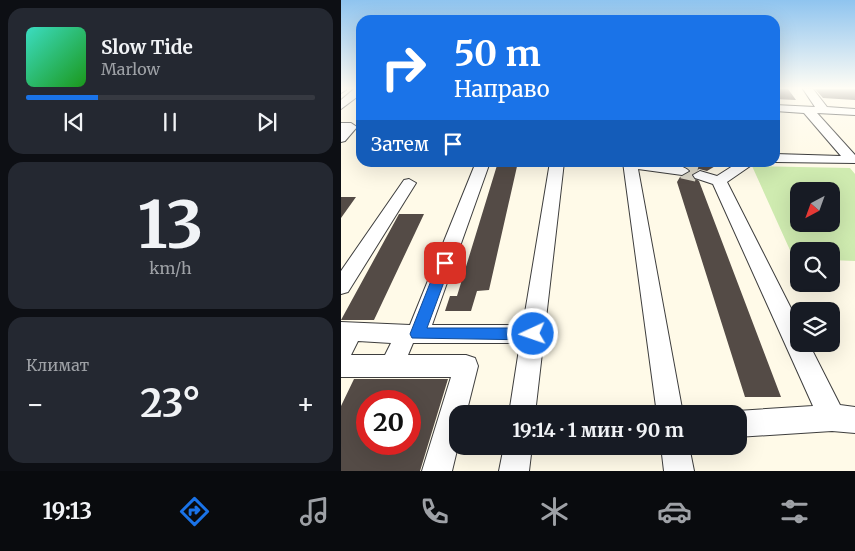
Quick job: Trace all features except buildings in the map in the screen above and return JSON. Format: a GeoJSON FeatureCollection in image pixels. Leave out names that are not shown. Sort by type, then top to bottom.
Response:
{"type":"FeatureCollection","features":[{"type":"Feature","properties":{"kind":"street"},"geometry":{"type":"LineString","coordinates":[[809,111],[854,161]]}},
{"type":"Feature","properties":{"kind":"street"},"geometry":{"type":"LineString","coordinates":[[839,111],[855,112]]}},
{"type":"Feature","properties":{"kind":"street"},"geometry":{"type":"LineString","coordinates":[[341,127],[351,127],[341,138]]}},
{"type":"Feature","properties":{"kind":"street"},"geometry":{"type":"LineString","coordinates":[[780,158],[854,161]]}},
{"type":"Feature","properties":{"kind":"street"},"geometry":{"type":"LineString","coordinates":[[392,366],[411,334],[481,167]]}},
{"type":"Feature","properties":{"kind":"street"},"geometry":{"type":"LineString","coordinates":[[523,405],[556,167]]}},
{"type":"Feature","properties":{"kind":"street"},"geometry":{"type":"LineString","coordinates":[[631,167],[669,405]]}},
{"type":"Feature","properties":{"kind":"street"},"geometry":{"type":"LineString","coordinates":[[656,167],[682,171]]}},
{"type":"Feature","properties":{"kind":"street"},"geometry":{"type":"LineString","coordinates":[[736,167],[709,178],[843,419],[747,424]]}},
{"type":"Feature","properties":{"kind":"street"},"geometry":{"type":"LineString","coordinates":[[341,287],[409,183]]}},
{"type":"Feature","properties":{"kind":"street"},"geometry":{"type":"LineString","coordinates":[[344,338],[411,334],[533,334]]}},
{"type":"Feature","properties":{"kind":"street"},"geometry":{"type":"LineString","coordinates":[[341,366],[466,366],[437,471]]}},
{"type":"Feature","properties":{"kind":"street"},"geometry":{"type":"LineString","coordinates":[[514,471],[517,455]]}},
{"type":"Feature","properties":{"kind":"street"},"geometry":{"type":"LineString","coordinates":[[676,455],[679,471]]}},
{"type":"Feature","properties":{"kind":"green space"},"geometry":{"type":"Polygon","coordinates":[[[752,167],[850,168],[855,174],[855,261],[840,260],[840,242],[790,242],[790,250],[752,167]]]}},
{"type":"Feature","properties":{"kind":"tunnel"},"geometry":{"type":"LineString","coordinates":[[682,171],[700,175]]}},
{"type":"Feature","properties":{"kind":"route"},"geometry":{"type":"LineString","coordinates":[[445,263],[417,334],[533,334]]}}]}
